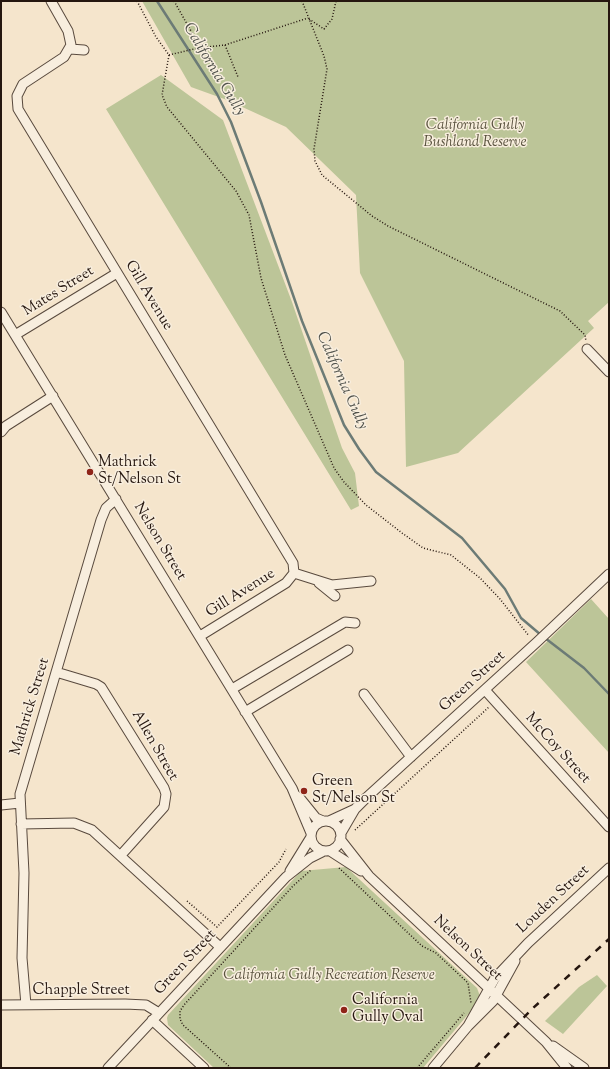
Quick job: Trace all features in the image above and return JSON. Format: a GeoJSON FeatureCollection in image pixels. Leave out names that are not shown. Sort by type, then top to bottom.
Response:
{"type":"FeatureCollection","features":[{"type":"Feature","properties":{"kind":"street"},"geometry":{"type":"LineString","coordinates":[[51,1],[70,36],[70,49],[84,50]]}},
{"type":"Feature","properties":{"kind":"street","name":"Gill Avenue"},"geometry":{"type":"LineString","coordinates":[[70,49],[64,57],[23,84],[17,96],[18,109],[287,551],[298,574],[200,636]]}},
{"type":"Feature","properties":{"kind":"street","name":"Mates Street"},"geometry":{"type":"LineString","coordinates":[[15,335],[117,273]]}},
{"type":"Feature","properties":{"kind":"street","name":"Nelson Street"},"geometry":{"type":"LineString","coordinates":[[1,312],[292,788],[312,813],[326,821]]}},
{"type":"Feature","properties":{"kind":"street"},"geometry":{"type":"LineString","coordinates":[[587,349],[609,372]]}},
{"type":"Feature","properties":{"kind":"street"},"geometry":{"type":"LineString","coordinates":[[1,432],[6,426],[53,396]]}},
{"type":"Feature","properties":{"kind":"street","name":"Mathrick Street"},"geometry":{"type":"LineString","coordinates":[[26,1004],[22,958],[24,888],[20,803],[22,786],[101,520],[106,508],[116,499]]}},
{"type":"Feature","properties":{"kind":"street"},"geometry":{"type":"LineString","coordinates":[[298,574],[317,581],[338,585],[371,581]]}},
{"type":"Feature","properties":{"kind":"street","name":"Green Street"},"geometry":{"type":"LineString","coordinates":[[340,836],[355,809],[547,633],[609,574]]}},
{"type":"Feature","properties":{"kind":"street"},"geometry":{"type":"LineString","coordinates":[[317,581],[335,596]]}},
{"type":"Feature","properties":{"kind":"street"},"geometry":{"type":"LineString","coordinates":[[232,689],[345,622],[355,623]]}},
{"type":"Feature","properties":{"kind":"street"},"geometry":{"type":"LineString","coordinates":[[246,712],[348,650]]}},
{"type":"Feature","properties":{"kind":"street","name":"Allen Street"},"geometry":{"type":"LineString","coordinates":[[56,672],[96,684],[105,692],[164,788],[165,800],[161,812],[121,855]]}},
{"type":"Feature","properties":{"kind":"street","name":"McCoy Street"},"geometry":{"type":"LineString","coordinates":[[485,690],[609,827]]}},
{"type":"Feature","properties":{"kind":"street"},"geometry":{"type":"LineString","coordinates":[[364,694],[411,757]]}},
{"type":"Feature","properties":{"kind":"street","name":"Nelson Street"},"geometry":{"type":"LineString","coordinates":[[292,788],[311,835]]}},
{"type":"Feature","properties":{"kind":"street"},"geometry":{"type":"LineString","coordinates":[[1,806],[20,803]]}},
{"type":"Feature","properties":{"kind":"street","name":"Green Street"},"geometry":{"type":"LineString","coordinates":[[326,821],[355,809]]}},
{"type":"Feature","properties":{"kind":"street"},"geometry":{"type":"LineString","coordinates":[[326,821],[335,824],[340,836],[337,845],[326,851],[315,846],[311,835],[316,825],[326,821]]}},
{"type":"Feature","properties":{"kind":"street"},"geometry":{"type":"LineString","coordinates":[[21,824],[80,824],[92,830],[220,947]]}},
{"type":"Feature","properties":{"kind":"street","name":"Green Street"},"geometry":{"type":"LineString","coordinates":[[286,877],[311,835]]}},
{"type":"Feature","properties":{"kind":"street","name":"Nelson Street"},"geometry":{"type":"LineString","coordinates":[[340,836],[369,876],[546,1042],[567,1068]]}},
{"type":"Feature","properties":{"kind":"street","name":"Green Street"},"geometry":{"type":"LineString","coordinates":[[108,1068],[286,877],[310,858],[326,851]]}},
{"type":"Feature","properties":{"kind":"street","name":"Nelson Street"},"geometry":{"type":"LineString","coordinates":[[326,851],[369,876]]}},
{"type":"Feature","properties":{"kind":"street","name":"Louden Street"},"geometry":{"type":"LineString","coordinates":[[468,1026],[495,978],[519,953],[609,868]]}},
{"type":"Feature","properties":{"kind":"street","name":"Louden Street"},"geometry":{"type":"LineString","coordinates":[[468,1026],[494,1001],[519,953]]}},
{"type":"Feature","properties":{"kind":"street","name":"Chapple Street"},"geometry":{"type":"LineString","coordinates":[[1,1005],[146,1005],[159,1013]]}},
{"type":"Feature","properties":{"kind":"street"},"geometry":{"type":"LineString","coordinates":[[152,1020],[204,1068]]}},
{"type":"Feature","properties":{"kind":"street"},"geometry":{"type":"LineString","coordinates":[[432,1068],[468,1026]]}},
{"type":"Feature","properties":{"kind":"street","name":"Nelson Street"},"geometry":{"type":"LineString","coordinates":[[546,1042],[584,1068]]}},
{"type":"Feature","properties":{"kind":"path"},"geometry":{"type":"LineString","coordinates":[[137,1],[156,37],[169,55],[162,95],[167,108],[242,199],[249,215],[261,278],[285,355],[334,468],[344,482],[366,505],[402,533],[423,548],[451,555],[480,578],[500,599],[536,643]]}},
{"type":"Feature","properties":{"kind":"path"},"geometry":{"type":"LineString","coordinates":[[174,1],[179,8],[198,48]]}},
{"type":"Feature","properties":{"kind":"path"},"geometry":{"type":"LineString","coordinates":[[302,1],[324,56],[327,69],[314,149],[315,161],[322,175],[372,216],[388,226],[560,311],[585,335],[587,349]]}},
{"type":"Feature","properties":{"kind":"path"},"geometry":{"type":"LineString","coordinates":[[308,18],[324,29],[332,19],[336,1]]}},
{"type":"Feature","properties":{"kind":"path"},"geometry":{"type":"LineString","coordinates":[[169,55],[198,48],[225,45],[308,18]]}},
{"type":"Feature","properties":{"kind":"path"},"geometry":{"type":"LineString","coordinates":[[225,45],[238,77]]}},
{"type":"Feature","properties":{"kind":"path"},"geometry":{"type":"LineString","coordinates":[[355,830],[491,705]]}},
{"type":"Feature","properties":{"kind":"path"},"geometry":{"type":"LineString","coordinates":[[188,901],[217,927],[279,862],[286,849]]}},
{"type":"Feature","properties":{"kind":"path"},"geometry":{"type":"LineString","coordinates":[[336,865],[422,946],[436,953],[468,983],[471,1005]]}},
{"type":"Feature","properties":{"kind":"path"},"geometry":{"type":"LineString","coordinates":[[231,1068],[183,1025],[180,1019],[180,1012],[184,1005],[293,886],[311,870]]}},
{"type":"Feature","properties":{"kind":"path"},"geometry":{"type":"LineString","coordinates":[[417,1068],[466,1011]]}},
{"type":"Feature","properties":{"kind":"green space","name":"California Gully Bushland Reserve"},"geometry":{"type":"Polygon","coordinates":[[[142,1],[609,1],[609,302],[588,321],[594,328],[458,453],[406,467],[404,361],[360,273],[356,195],[286,127],[227,100],[191,87],[142,1]]]}},
{"type":"Feature","properties":{"kind":"green space"},"geometry":{"type":"Polygon","coordinates":[[[161,75],[223,120],[292,302],[342,448],[355,473],[359,506],[351,510],[106,109],[161,75]]]}},
{"type":"Feature","properties":{"kind":"green space"},"geometry":{"type":"Polygon","coordinates":[[[591,599],[609,619],[609,753],[526,662],[591,599]]]}},
{"type":"Feature","properties":{"kind":"green space","name":"California Gully Recreation Reserve"},"geometry":{"type":"Polygon","coordinates":[[[346,867],[477,988],[480,996],[475,1006],[423,1068],[214,1068],[168,1025],[168,1015],[301,871],[346,867]]]}},
{"type":"Feature","properties":{"kind":"green space"},"geometry":{"type":"Polygon","coordinates":[[[597,975],[607,986],[563,1034],[545,1021],[579,987],[597,975]]]}},
{"type":"Feature","properties":{"kind":"waterway","name":"California Gully"},"geometry":{"type":"LineString","coordinates":[[157,1],[217,94],[231,122],[261,202],[302,321],[344,425],[376,472],[462,538],[505,589],[521,618],[541,635]]}},
{"type":"Feature","properties":{"kind":"waterway","name":"California Gully"},"geometry":{"type":"LineString","coordinates":[[545,638],[584,668],[609,694]]}},
{"type":"Feature","properties":{"kind":"railway"},"geometry":{"type":"LineString","coordinates":[[475,1068],[532,1009],[609,939]]}},
{"type":"Feature","properties":{"kind":"place","name":"Mathrick St/Nelson St"},"geometry":{"type":"Point","coordinates":[90,472]}},
{"type":"Feature","properties":{"kind":"place","name":"Green St/Nelson St"},"geometry":{"type":"Point","coordinates":[304,791]}},
{"type":"Feature","properties":{"kind":"place","name":"California Gully Oval"},"geometry":{"type":"Point","coordinates":[344,1010]}}]}
